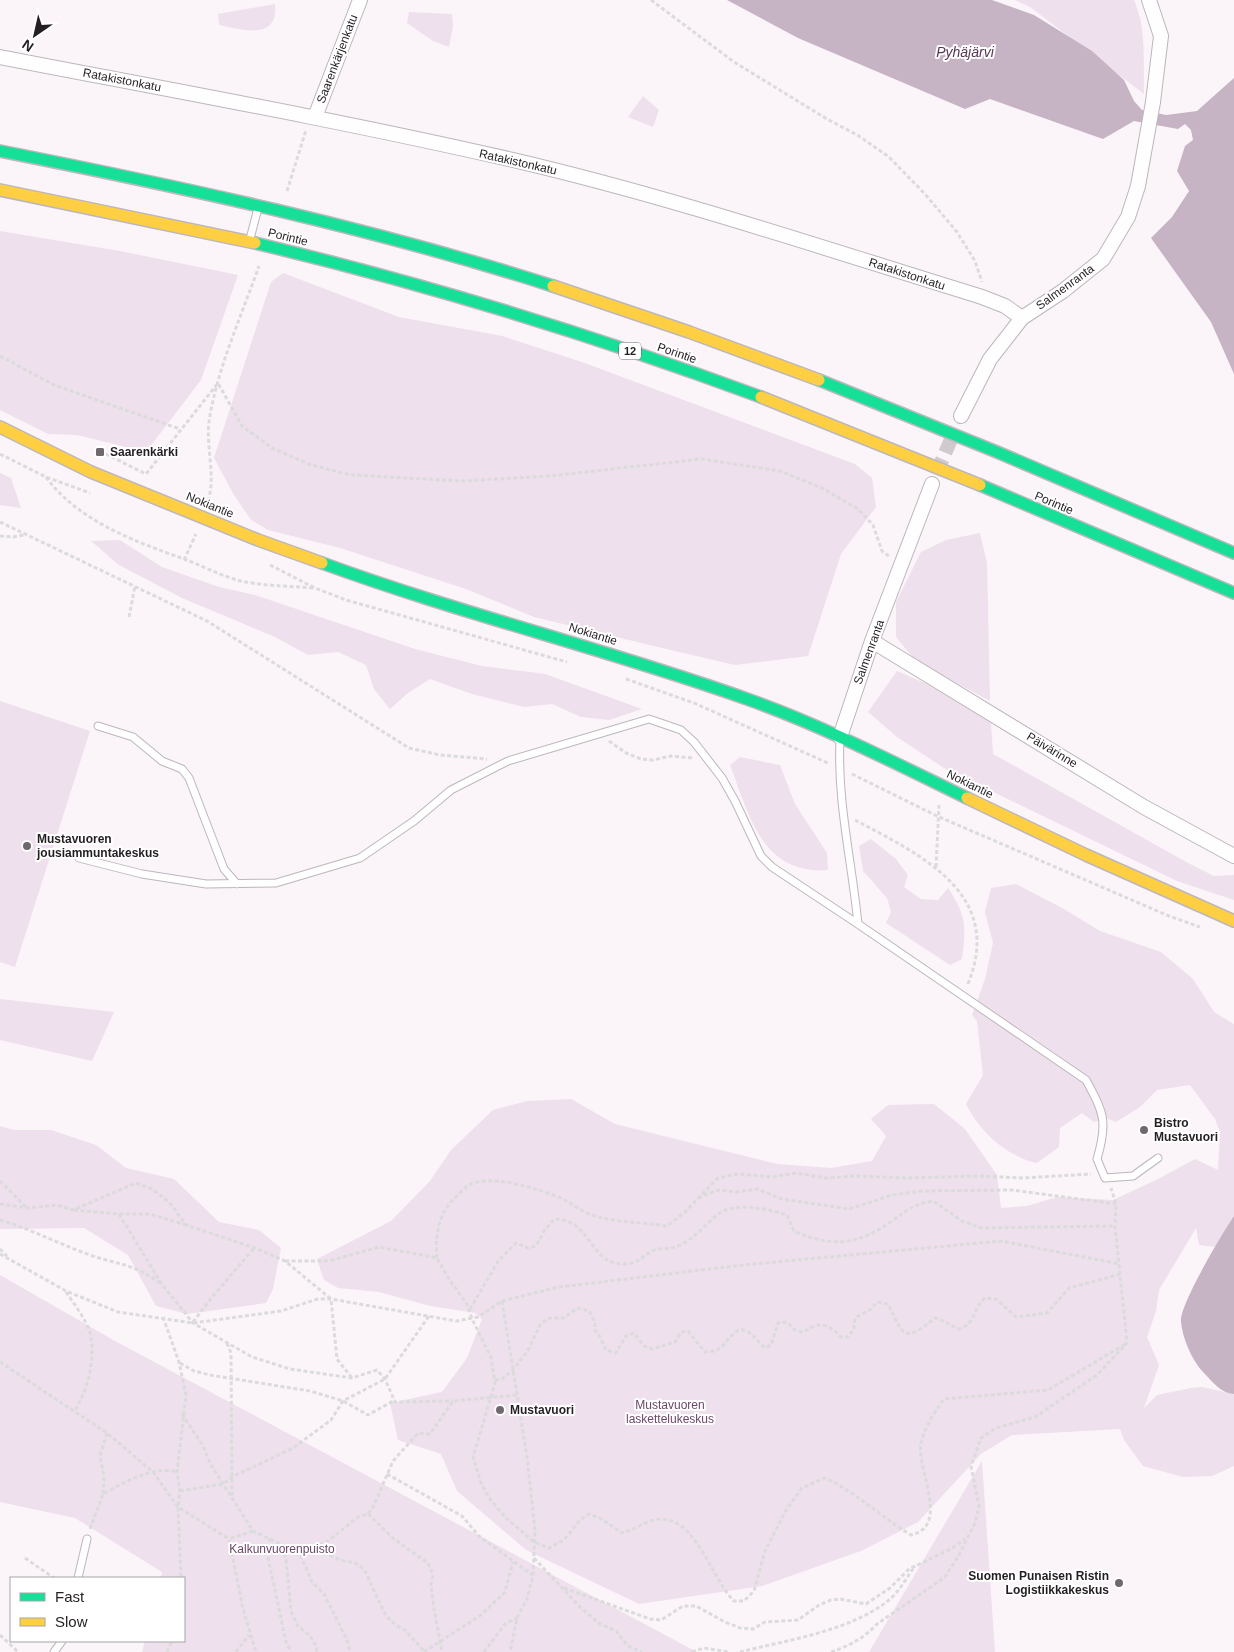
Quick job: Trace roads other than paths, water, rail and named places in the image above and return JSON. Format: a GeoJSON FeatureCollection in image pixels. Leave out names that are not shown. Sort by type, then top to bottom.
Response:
{"type":"FeatureCollection","features":[{"type":"Feature","properties":{"kind":"main road","name":"Porintie"},"geometry":{"type":"LineString","coordinates":[[0,151],[259,205],[403,242],[518,275],[744,352],[990,449],[1234,554]]}},
{"type":"Feature","properties":{"kind":"main road","name":"Porintie"},"geometry":{"type":"LineString","coordinates":[[0,190],[250,242],[393,278],[509,311],[728,385],[848,432],[1234,593]]}},
{"type":"Feature","properties":{"kind":"main road","name":"Nokiantie"},"geometry":{"type":"LineString","coordinates":[[0,427],[91,472],[258,540],[373,582],[674,674],[748,700],[840,737],[1167,892],[1234,921]]}},
{"type":"Feature","properties":{"kind":"main road","name":"Nokiantie"},"geometry":{"type":"LineString","coordinates":[[1167,892],[1234,911]]}},
{"type":"Feature","properties":{"kind":"street","name":"Saarenkärjenkatu"},"geometry":{"type":"LineString","coordinates":[[315,117],[360,0]]}},
{"type":"Feature","properties":{"kind":"street","name":"Salmenranta"},"geometry":{"type":"LineString","coordinates":[[960,416],[990,359],[1022,318],[1086,274],[1103,259],[1117,239],[1128,217],[1138,186],[1153,102],[1161,36],[1149,0]]}},
{"type":"Feature","properties":{"kind":"street","name":"Ratakistonkatu"},"geometry":{"type":"LineString","coordinates":[[0,57],[315,117],[515,161],[707,210],[982,297],[1004,306],[1022,318]]}},
{"type":"Feature","properties":{"kind":"street","name":"Salmenranta"},"geometry":{"type":"LineString","coordinates":[[840,737],[872,641],[932,484]]}},
{"type":"Feature","properties":{"kind":"street","name":"Päivärinne"},"geometry":{"type":"LineString","coordinates":[[872,641],[1144,806],[1234,856]]}},
{"type":"Feature","properties":{"kind":"lane"},"geometry":{"type":"LineString","coordinates":[[250,242],[259,205]]}},
{"type":"Feature","properties":{"kind":"lane"},"geometry":{"type":"LineString","coordinates":[[79,858],[142,874],[206,884],[276,883],[360,858],[414,821],[451,790],[508,761],[649,719],[681,730],[694,742],[735,801],[761,856],[772,867],[1086,1080],[1102,1108],[1104,1135],[1097,1160],[1107,1181],[1133,1176],[1158,1158]]}},
{"type":"Feature","properties":{"kind":"lane"},"geometry":{"type":"LineString","coordinates":[[98,726],[133,737],[162,761],[182,769],[189,778],[224,869],[237,884]]}},
{"type":"Feature","properties":{"kind":"lane"},"geometry":{"type":"LineString","coordinates":[[840,737],[839,768],[845,840],[852,867],[858,924]]}},
{"type":"Feature","properties":{"kind":"lane"},"geometry":{"type":"LineString","coordinates":[[78,1577],[87,1539]]}},
{"type":"Feature","properties":{"kind":"water","name":"Pyhäjärvi"},"geometry":{"type":"Polygon","coordinates":[[[727,0],[992,0],[1034,15],[1092,51],[1124,80],[1134,101],[1142,110],[1166,115],[1197,111],[1234,78],[1234,374],[1211,322],[1151,238],[1172,217],[1189,191],[1177,171],[1185,146],[1193,140],[1191,130],[1185,124],[1178,129],[1134,121],[1103,139],[990,99],[965,109],[798,38],[727,0]]]}},
{"type":"Feature","properties":{"kind":"water"},"geometry":{"type":"Polygon","coordinates":[[[1234,1216],[1234,1394],[1221,1389],[1195,1362],[1183,1334],[1181,1321],[1194,1285],[1234,1216]]]}},
{"type":"Feature","properties":{"kind":"tunnel"},"geometry":{"type":"LineString","coordinates":[[937,472],[955,430]]}},
{"type":"Feature","properties":{"kind":"place","name":"Saarenkärki"},"geometry":{"type":"Point","coordinates":[100,452]}},
{"type":"Feature","properties":{"kind":"place","name":"Mustavuoren jousiammuntakeskus"},"geometry":{"type":"Point","coordinates":[27,846]}},
{"type":"Feature","properties":{"kind":"place","name":"Bistro Mustavuori"},"geometry":{"type":"Point","coordinates":[1144,1130]}},
{"type":"Feature","properties":{"kind":"place","name":"Mustavuori"},"geometry":{"type":"Point","coordinates":[500,1410]}},
{"type":"Feature","properties":{"kind":"place","name":"Suomen Punaisen Ristin Logistiikkakeskus"},"geometry":{"type":"Point","coordinates":[1119,1583]}},
{"type":"Feature","properties":{"kind":"park label","name":"Mustavuoren laskettelukeskus"},"geometry":{"type":"Point","coordinates":[670,1412]}},
{"type":"Feature","properties":{"kind":"park label","name":"Kalkunvuorenpuisto"},"geometry":{"type":"Point","coordinates":[282,1549]}}]}
